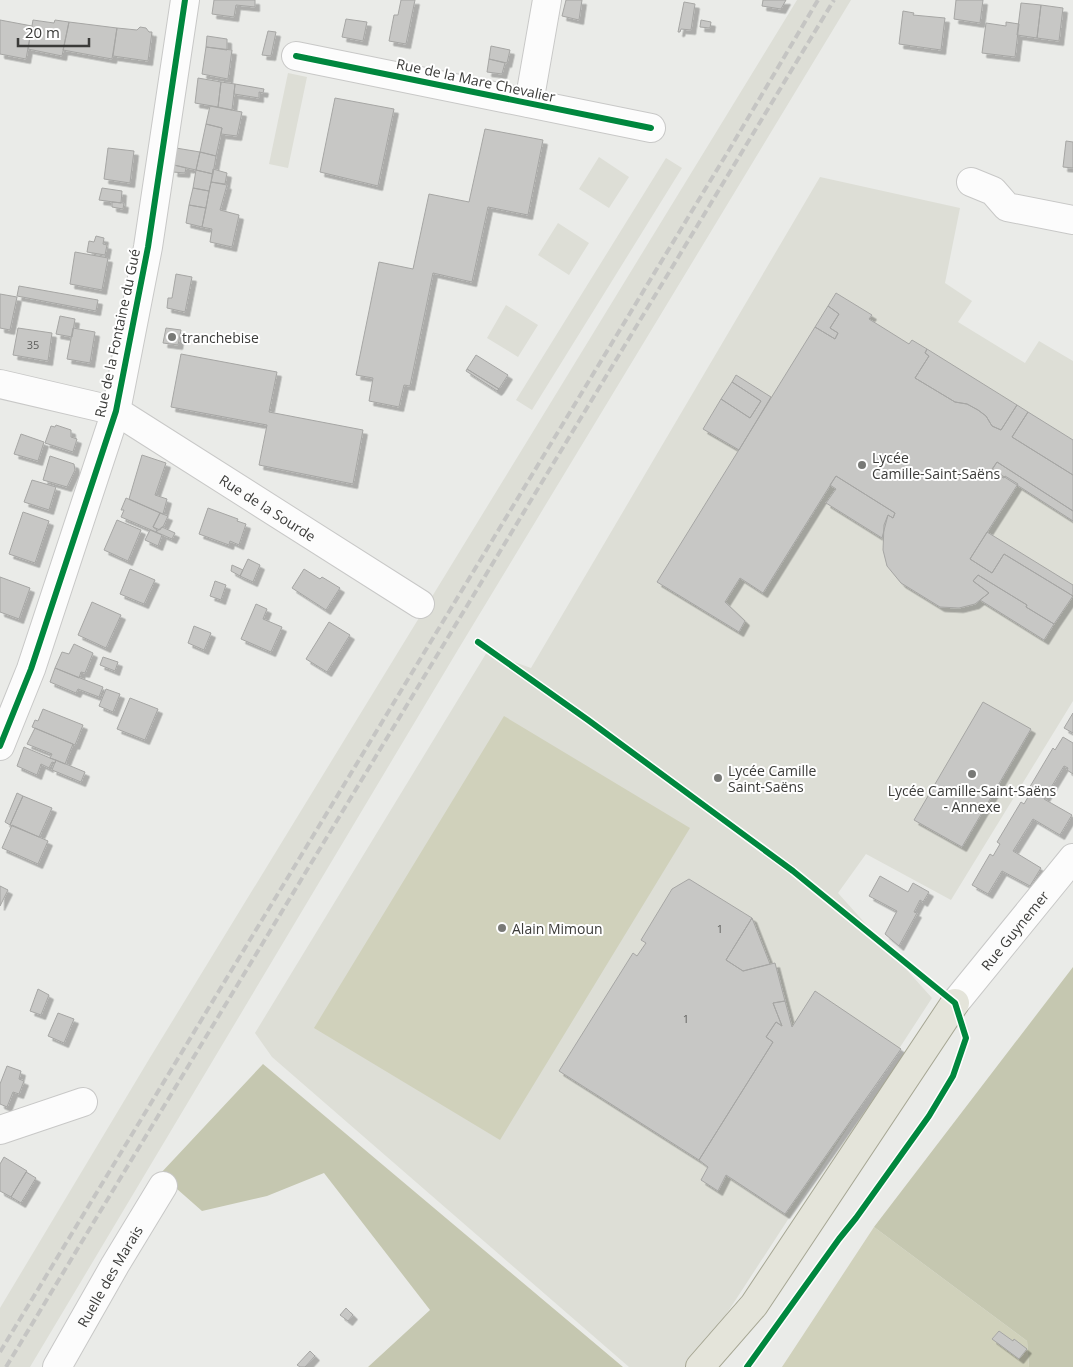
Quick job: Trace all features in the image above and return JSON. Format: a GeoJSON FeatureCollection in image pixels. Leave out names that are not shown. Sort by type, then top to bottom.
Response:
{"type":"FeatureCollection","features":[{"type":"Feature","properties":{"kind":"main road"},"geometry":{"type":"LineString","coordinates":[[700,1367],[754,1305],[955,1003]]}},
{"type":"Feature","properties":{"kind":"street","name":"Rue de la Fontaine du Gué"},"geometry":{"type":"LineString","coordinates":[[0,746],[31,669],[116,411],[148,247],[185,0]]}},
{"type":"Feature","properties":{"kind":"street","name":"Rue de la Mare Chevalier"},"geometry":{"type":"LineString","coordinates":[[529,104],[548,0]]}},
{"type":"Feature","properties":{"kind":"street","name":"Rue de la Mare Chevalier"},"geometry":{"type":"LineString","coordinates":[[296,56],[651,128]]}},
{"type":"Feature","properties":{"kind":"street"},"geometry":{"type":"LineString","coordinates":[[971,182],[993,191],[1007,207],[1073,220]]}},
{"type":"Feature","properties":{"kind":"street","name":"Rue de la Sourde"},"geometry":{"type":"LineString","coordinates":[[0,384],[116,411],[420,604]]}},
{"type":"Feature","properties":{"kind":"street","name":"Rue Guynemer"},"geometry":{"type":"LineString","coordinates":[[955,1003],[1073,858]]}},
{"type":"Feature","properties":{"kind":"street"},"geometry":{"type":"LineString","coordinates":[[0,1130],[83,1102]]}},
{"type":"Feature","properties":{"kind":"street","name":"Ruelle des Marais"},"geometry":{"type":"LineString","coordinates":[[57,1367],[163,1186]]}},
{"type":"Feature","properties":{"kind":"shaded area"},"geometry":{"type":"Polygon","coordinates":[[[797,0],[851,0],[459,648],[30,1367],[0,1367],[0,1308],[151,1056],[797,0]]]}},
{"type":"Feature","properties":{"kind":"shaded area"},"geometry":{"type":"Polygon","coordinates":[[[288,73],[307,77],[288,168],[269,164],[288,73]]]}},
{"type":"Feature","properties":{"kind":"shaded area"},"geometry":{"type":"Polygon","coordinates":[[[599,157],[629,177],[609,208],[579,189],[599,157]]]}},
{"type":"Feature","properties":{"kind":"shaded area"},"geometry":{"type":"Polygon","coordinates":[[[666,158],[682,168],[532,410],[516,400],[666,158]]]}},
{"type":"Feature","properties":{"kind":"shaded area","name":"Lycée Camille Saint-Saëns"},"geometry":{"type":"Polygon","coordinates":[[[820,177],[960,208],[945,283],[972,301],[958,322],[1025,363],[1039,341],[1073,361],[1073,701],[951,900],[866,854],[838,893],[932,998],[692,1367],[629,1367],[272,1057],[255,1033],[487,652],[531,668],[820,177]]]}},
{"type":"Feature","properties":{"kind":"shaded area"},"geometry":{"type":"Polygon","coordinates":[[[558,223],[589,243],[569,275],[538,255],[558,223]]]}},
{"type":"Feature","properties":{"kind":"shaded area"},"geometry":{"type":"Polygon","coordinates":[[[506,305],[538,325],[518,357],[487,338],[506,305]]]}},
{"type":"Feature","properties":{"kind":"green space","name":"Alain Mimoun"},"geometry":{"type":"Polygon","coordinates":[[[504,716],[690,828],[500,1140],[314,1028],[504,716]]]}},
{"type":"Feature","properties":{"kind":"green space"},"geometry":{"type":"Polygon","coordinates":[[[1073,967],[1073,1367],[1029,1367],[1027,1341],[874,1227],[1073,967]]]}},
{"type":"Feature","properties":{"kind":"green space"},"geometry":{"type":"Polygon","coordinates":[[[263,1064],[623,1367],[368,1367],[430,1310],[324,1173],[267,1196],[202,1211],[160,1174],[263,1064]]]}},
{"type":"Feature","properties":{"kind":"green space"},"geometry":{"type":"Polygon","coordinates":[[[874,1227],[1027,1341],[1029,1367],[782,1367],[874,1227]]]}},
{"type":"Feature","properties":{"kind":"building"},"geometry":{"type":"Polygon","coordinates":[[[214,0],[255,0],[255,7],[236,5],[234,17],[212,14],[214,0]]]}},
{"type":"Feature","properties":{"kind":"building"},"geometry":{"type":"Polygon","coordinates":[[[401,0],[415,0],[406,44],[389,41],[394,15],[398,15],[401,0]]]}},
{"type":"Feature","properties":{"kind":"building"},"geometry":{"type":"Polygon","coordinates":[[[566,0],[582,0],[579,20],[562,16],[566,0]]]}},
{"type":"Feature","properties":{"kind":"building"},"geometry":{"type":"Polygon","coordinates":[[[763,0],[786,0],[781,9],[762,6],[763,0]]]}},
{"type":"Feature","properties":{"kind":"building"},"geometry":{"type":"Polygon","coordinates":[[[956,0],[983,0],[980,23],[954,19],[956,0]]]}},
{"type":"Feature","properties":{"kind":"building"},"geometry":{"type":"Polygon","coordinates":[[[684,2],[695,4],[691,30],[681,29],[678,32],[684,2]]]}},
{"type":"Feature","properties":{"kind":"building"},"geometry":{"type":"Polygon","coordinates":[[[1021,3],[1041,5],[1037,38],[1017,35],[1021,3]]]}},
{"type":"Feature","properties":{"kind":"building"},"geometry":{"type":"Polygon","coordinates":[[[1041,5],[1063,8],[1059,41],[1037,38],[1041,5]]]}},
{"type":"Feature","properties":{"kind":"building"},"geometry":{"type":"Polygon","coordinates":[[[903,11],[914,13],[913,15],[945,18],[941,50],[899,44],[903,11]]]}},
{"type":"Feature","properties":{"kind":"building"},"geometry":{"type":"Polygon","coordinates":[[[346,19],[367,22],[363,41],[342,37],[346,19]]]}},
{"type":"Feature","properties":{"kind":"building"},"geometry":{"type":"Polygon","coordinates":[[[0,20],[32,26],[26,59],[0,54],[0,20]]]}},
{"type":"Feature","properties":{"kind":"building"},"geometry":{"type":"Polygon","coordinates":[[[33,20],[54,23],[55,20],[69,22],[62,56],[28,49],[33,20]]]}},
{"type":"Feature","properties":{"kind":"building"},"geometry":{"type":"Polygon","coordinates":[[[701,20],[711,22],[710,28],[700,27],[701,20]]]}},
{"type":"Feature","properties":{"kind":"building"},"geometry":{"type":"Polygon","coordinates":[[[69,22],[117,28],[112,59],[63,50],[69,22]]]}},
{"type":"Feature","properties":{"kind":"building"},"geometry":{"type":"Polygon","coordinates":[[[1006,22],[1019,24],[1015,57],[982,53],[986,23],[1006,26],[1006,22]]]}},
{"type":"Feature","properties":{"kind":"building"},"geometry":{"type":"Polygon","coordinates":[[[140,27],[152,32],[148,61],[113,56],[117,28],[137,30],[140,27]]]}},
{"type":"Feature","properties":{"kind":"building"},"geometry":{"type":"Polygon","coordinates":[[[268,31],[276,32],[271,56],[262,55],[268,31]]]}},
{"type":"Feature","properties":{"kind":"building"},"geometry":{"type":"Polygon","coordinates":[[[207,36],[227,39],[227,50],[206,47],[207,36]]]}},
{"type":"Feature","properties":{"kind":"building"},"geometry":{"type":"Polygon","coordinates":[[[491,46],[510,50],[507,63],[489,59],[491,46]]]}},
{"type":"Feature","properties":{"kind":"building"},"geometry":{"type":"Polygon","coordinates":[[[206,47],[232,50],[228,79],[202,74],[206,47]]]}},
{"type":"Feature","properties":{"kind":"building"},"geometry":{"type":"Polygon","coordinates":[[[489,59],[505,63],[502,74],[487,72],[489,59]]]}},
{"type":"Feature","properties":{"kind":"building"},"geometry":{"type":"Polygon","coordinates":[[[198,78],[221,82],[218,107],[195,103],[198,78]]]}},
{"type":"Feature","properties":{"kind":"building"},"geometry":{"type":"Polygon","coordinates":[[[221,82],[235,84],[232,110],[218,107],[221,82]]]}},
{"type":"Feature","properties":{"kind":"building"},"geometry":{"type":"Polygon","coordinates":[[[235,84],[264,89],[263,93],[259,92],[259,98],[234,94],[235,84]]]}},
{"type":"Feature","properties":{"kind":"building"},"geometry":{"type":"Polygon","coordinates":[[[335,98],[394,109],[378,186],[320,172],[335,98]]]}},
{"type":"Feature","properties":{"kind":"building"},"geometry":{"type":"Polygon","coordinates":[[[210,106],[242,112],[237,136],[221,134],[222,128],[206,124],[210,106]]]}},
{"type":"Feature","properties":{"kind":"building"},"geometry":{"type":"Polygon","coordinates":[[[206,124],[222,128],[216,156],[200,152],[206,124]]]}},
{"type":"Feature","properties":{"kind":"building"},"geometry":{"type":"Polygon","coordinates":[[[485,129],[543,140],[528,215],[488,207],[472,282],[433,273],[410,386],[404,385],[399,407],[369,401],[373,378],[356,375],[379,262],[413,269],[429,194],[469,202],[485,129]]]}},
{"type":"Feature","properties":{"kind":"building"},"geometry":{"type":"Polygon","coordinates":[[[1066,141],[1073,142],[1073,168],[1063,167],[1066,141]]]}},
{"type":"Feature","properties":{"kind":"building"},"geometry":{"type":"Polygon","coordinates":[[[108,148],[134,151],[130,183],[104,179],[108,148]]]}},
{"type":"Feature","properties":{"kind":"building"},"geometry":{"type":"Polygon","coordinates":[[[176,148],[200,152],[196,170],[174,165],[176,148]]]}},
{"type":"Feature","properties":{"kind":"building"},"geometry":{"type":"Polygon","coordinates":[[[200,152],[216,156],[213,174],[196,170],[200,152]]]}},
{"type":"Feature","properties":{"kind":"building"},"geometry":{"type":"Polygon","coordinates":[[[174,165],[186,168],[185,173],[173,172],[174,165]]]}},
{"type":"Feature","properties":{"kind":"building"},"geometry":{"type":"Polygon","coordinates":[[[213,169],[227,173],[225,184],[211,182],[213,169]]]}},
{"type":"Feature","properties":{"kind":"building"},"geometry":{"type":"Polygon","coordinates":[[[196,170],[213,174],[209,191],[193,188],[196,170]]]}},
{"type":"Feature","properties":{"kind":"building"},"geometry":{"type":"Polygon","coordinates":[[[211,182],[227,185],[220,210],[239,215],[232,247],[210,242],[212,229],[202,227],[211,182]]]}},
{"type":"Feature","properties":{"kind":"building"},"geometry":{"type":"Polygon","coordinates":[[[102,188],[122,191],[121,203],[99,200],[102,188]]]}},
{"type":"Feature","properties":{"kind":"building"},"geometry":{"type":"Polygon","coordinates":[[[193,188],[209,191],[206,208],[189,205],[193,188]]]}},
{"type":"Feature","properties":{"kind":"building"},"geometry":{"type":"Polygon","coordinates":[[[112,202],[124,203],[123,209],[112,207],[112,202]]]}},
{"type":"Feature","properties":{"kind":"building"},"geometry":{"type":"Polygon","coordinates":[[[189,205],[206,208],[202,227],[186,223],[189,205]]]}},
{"type":"Feature","properties":{"kind":"building"},"geometry":{"type":"Polygon","coordinates":[[[96,236],[104,238],[103,244],[107,245],[105,255],[87,252],[89,241],[94,242],[96,236]]]}},
{"type":"Feature","properties":{"kind":"building"},"geometry":{"type":"Polygon","coordinates":[[[75,252],[108,258],[102,290],[70,284],[75,252]]]}},
{"type":"Feature","properties":{"kind":"building"},"geometry":{"type":"Polygon","coordinates":[[[176,274],[192,277],[185,312],[167,308],[168,298],[172,298],[176,274]]]}},
{"type":"Feature","properties":{"kind":"building"},"geometry":{"type":"Polygon","coordinates":[[[19,286],[98,300],[96,311],[17,296],[19,286]]]}},
{"type":"Feature","properties":{"kind":"building","name":"Lycée Camille-Saint-Saëns"},"geometry":{"type":"Polygon","coordinates":[[[836,293],[872,315],[869,319],[909,344],[912,340],[927,349],[925,353],[929,356],[915,378],[955,402],[967,404],[978,410],[986,416],[992,426],[1001,430],[1017,405],[1028,412],[1012,437],[1073,475],[1073,511],[997,462],[989,475],[997,475],[1004,478],[1005,476],[1018,484],[970,559],[992,573],[1004,554],[1073,596],[1054,624],[978,575],[973,581],[989,593],[975,604],[959,608],[940,607],[901,583],[887,566],[883,550],[884,525],[888,515],[893,518],[895,513],[836,476],[763,593],[740,578],[725,602],[745,621],[739,632],[657,582],[815,327],[835,339],[838,333],[830,328],[839,314],[828,306],[836,293]]]}},
{"type":"Feature","properties":{"kind":"building"},"geometry":{"type":"Polygon","coordinates":[[[0,294],[17,297],[10,330],[0,328],[0,294]]]}},
{"type":"Feature","properties":{"kind":"building"},"geometry":{"type":"Polygon","coordinates":[[[828,306],[839,314],[830,328],[838,333],[835,339],[815,327],[828,306]]]}},
{"type":"Feature","properties":{"kind":"building"},"geometry":{"type":"Polygon","coordinates":[[[60,316],[75,319],[72,337],[56,334],[60,316]]]}},
{"type":"Feature","properties":{"kind":"building"},"geometry":{"type":"Polygon","coordinates":[[[18,328],[52,333],[48,361],[13,355],[18,328]]]}},
{"type":"Feature","properties":{"kind":"building"},"geometry":{"type":"Polygon","coordinates":[[[73,328],[95,332],[90,363],[67,359],[73,328]]]}},
{"type":"Feature","properties":{"kind":"building","name":"tranchebise"},"geometry":{"type":"Polygon","coordinates":[[[166,328],[181,330],[178,345],[163,343],[166,328]]]}},
{"type":"Feature","properties":{"kind":"building"},"geometry":{"type":"Polygon","coordinates":[[[927,349],[1017,405],[1001,430],[992,426],[986,416],[978,410],[967,404],[955,402],[915,378],[929,356],[925,353],[927,349]]]}},
{"type":"Feature","properties":{"kind":"building"},"geometry":{"type":"Polygon","coordinates":[[[181,354],[277,372],[269,412],[363,430],[353,484],[259,465],[267,425],[171,407],[181,354]]]}},
{"type":"Feature","properties":{"kind":"building"},"geometry":{"type":"Polygon","coordinates":[[[476,355],[508,375],[499,389],[467,369],[476,355]]]}},
{"type":"Feature","properties":{"kind":"building"},"geometry":{"type":"Polygon","coordinates":[[[467,369],[499,389],[497,391],[466,371],[467,369]]]}},
{"type":"Feature","properties":{"kind":"building"},"geometry":{"type":"Polygon","coordinates":[[[736,375],[771,397],[739,450],[703,429],[721,399],[750,418],[761,401],[732,382],[736,375]]]}},
{"type":"Feature","properties":{"kind":"building"},"geometry":{"type":"Polygon","coordinates":[[[732,382],[761,401],[750,418],[721,399],[732,382]]]}},
{"type":"Feature","properties":{"kind":"building"},"geometry":{"type":"Polygon","coordinates":[[[1028,412],[1073,440],[1073,475],[1012,437],[1028,412]]]}},
{"type":"Feature","properties":{"kind":"building"},"geometry":{"type":"Polygon","coordinates":[[[56,425],[71,430],[71,437],[77,439],[73,452],[45,443],[51,426],[55,427],[56,425]]]}},
{"type":"Feature","properties":{"kind":"building"},"geometry":{"type":"Polygon","coordinates":[[[21,434],[44,442],[38,461],[14,454],[21,434]]]}},
{"type":"Feature","properties":{"kind":"building"},"geometry":{"type":"Polygon","coordinates":[[[142,455],[166,463],[155,495],[167,499],[163,514],[129,499],[142,455]]]}},
{"type":"Feature","properties":{"kind":"building"},"geometry":{"type":"Polygon","coordinates":[[[50,456],[74,464],[75,470],[67,487],[43,480],[50,456]]]}},
{"type":"Feature","properties":{"kind":"building"},"geometry":{"type":"Polygon","coordinates":[[[997,462],[1073,511],[1073,521],[992,469],[997,462]]]}},
{"type":"Feature","properties":{"kind":"building"},"geometry":{"type":"Polygon","coordinates":[[[836,476],[895,513],[893,518],[888,515],[882,538],[826,503],[836,489],[830,485],[836,476]]]}},
{"type":"Feature","properties":{"kind":"building"},"geometry":{"type":"Polygon","coordinates":[[[32,480],[56,487],[49,510],[24,502],[32,480]]]}},
{"type":"Feature","properties":{"kind":"building"},"geometry":{"type":"Polygon","coordinates":[[[126,498],[160,513],[153,527],[157,530],[156,532],[121,517],[124,510],[121,510],[126,498]]]}},
{"type":"Feature","properties":{"kind":"building"},"geometry":{"type":"Polygon","coordinates":[[[208,508],[238,519],[237,521],[246,524],[239,545],[230,541],[229,545],[199,534],[208,508]]]}},
{"type":"Feature","properties":{"kind":"building"},"geometry":{"type":"Polygon","coordinates":[[[23,512],[49,521],[35,563],[9,554],[23,512]]]}},
{"type":"Feature","properties":{"kind":"building"},"geometry":{"type":"Polygon","coordinates":[[[160,513],[168,516],[160,530],[153,527],[160,513]]]}},
{"type":"Feature","properties":{"kind":"building"},"geometry":{"type":"Polygon","coordinates":[[[117,520],[141,530],[128,561],[104,550],[117,520]]]}},
{"type":"Feature","properties":{"kind":"building"},"geometry":{"type":"Polygon","coordinates":[[[162,527],[175,533],[172,539],[156,532],[162,527]]]}},
{"type":"Feature","properties":{"kind":"building"},"geometry":{"type":"Polygon","coordinates":[[[150,530],[162,535],[158,546],[145,540],[150,530]]]}},
{"type":"Feature","properties":{"kind":"building"},"geometry":{"type":"Polygon","coordinates":[[[987,532],[1073,585],[1073,596],[1004,554],[992,573],[970,559],[987,532]]]}},
{"type":"Feature","properties":{"kind":"building"},"geometry":{"type":"Polygon","coordinates":[[[248,559],[260,565],[253,582],[240,576],[248,559]]]}},
{"type":"Feature","properties":{"kind":"building"},"geometry":{"type":"Polygon","coordinates":[[[232,565],[243,570],[240,576],[231,571],[232,565]]]}},
{"type":"Feature","properties":{"kind":"building"},"geometry":{"type":"Polygon","coordinates":[[[130,569],[155,580],[144,604],[120,594],[130,569]]]}},
{"type":"Feature","properties":{"kind":"building"},"geometry":{"type":"Polygon","coordinates":[[[304,569],[340,588],[326,610],[292,588],[304,569]]]}},
{"type":"Feature","properties":{"kind":"building"},"geometry":{"type":"Polygon","coordinates":[[[978,575],[1054,624],[1044,640],[980,600],[989,593],[973,581],[978,575]]]}},
{"type":"Feature","properties":{"kind":"building"},"geometry":{"type":"Polygon","coordinates":[[[0,577],[30,588],[19,619],[0,612],[0,577]]]}},
{"type":"Feature","properties":{"kind":"building"},"geometry":{"type":"Polygon","coordinates":[[[215,581],[226,585],[221,600],[210,596],[215,581]]]}},
{"type":"Feature","properties":{"kind":"building"},"geometry":{"type":"Polygon","coordinates":[[[92,602],[121,615],[106,648],[78,635],[92,602]]]}},
{"type":"Feature","properties":{"kind":"building"},"geometry":{"type":"Polygon","coordinates":[[[256,604],[267,609],[263,619],[282,627],[271,652],[241,639],[256,604]]]}},
{"type":"Feature","properties":{"kind":"building"},"geometry":{"type":"Polygon","coordinates":[[[329,622],[350,635],[327,672],[306,659],[329,622]]]}},
{"type":"Feature","properties":{"kind":"building"},"geometry":{"type":"Polygon","coordinates":[[[194,626],[211,633],[204,650],[188,643],[194,626]]]}},
{"type":"Feature","properties":{"kind":"building"},"geometry":{"type":"Polygon","coordinates":[[[74,644],[93,653],[85,673],[81,672],[79,678],[55,668],[62,652],[69,654],[74,644]]]}},
{"type":"Feature","properties":{"kind":"building"},"geometry":{"type":"Polygon","coordinates":[[[103,657],[118,662],[115,671],[100,665],[103,657]]]}},
{"type":"Feature","properties":{"kind":"building"},"geometry":{"type":"Polygon","coordinates":[[[55,668],[103,687],[99,697],[78,689],[76,693],[50,682],[55,668]]]}},
{"type":"Feature","properties":{"kind":"building"},"geometry":{"type":"Polygon","coordinates":[[[106,689],[120,694],[113,712],[99,706],[106,689]]]}},
{"type":"Feature","properties":{"kind":"building"},"geometry":{"type":"Polygon","coordinates":[[[130,698],[158,709],[145,740],[117,729],[130,698]]]}},
{"type":"Feature","properties":{"kind":"building","name":"Lycée Camille-Saint-Saëns - Annexe"},"geometry":{"type":"Polygon","coordinates":[[[983,702],[1031,729],[962,847],[914,820],[983,702]]]}},
{"type":"Feature","properties":{"kind":"building"},"geometry":{"type":"Polygon","coordinates":[[[43,709],[83,725],[75,745],[32,727],[35,720],[38,721],[43,709]]]}},
{"type":"Feature","properties":{"kind":"building"},"geometry":{"type":"Polygon","coordinates":[[[1073,713],[1073,733],[1064,728],[1073,713]]]}},
{"type":"Feature","properties":{"kind":"building"},"geometry":{"type":"Polygon","coordinates":[[[35,728],[73,744],[65,764],[50,758],[52,754],[27,744],[35,728]]]}},
{"type":"Feature","properties":{"kind":"building"},"geometry":{"type":"Polygon","coordinates":[[[1063,737],[1073,743],[1073,774],[1064,766],[1044,799],[1072,815],[1060,835],[1033,819],[1013,851],[1041,868],[1030,886],[1002,871],[988,894],[972,885],[990,854],[993,856],[1000,844],[997,842],[1021,802],[1024,804],[1031,792],[1028,790],[1053,748],[1055,750],[1063,737]]]}},
{"type":"Feature","properties":{"kind":"building"},"geometry":{"type":"Polygon","coordinates":[[[24,747],[56,760],[55,763],[52,762],[49,768],[41,764],[37,775],[17,766],[24,747]]]}},
{"type":"Feature","properties":{"kind":"building"},"geometry":{"type":"Polygon","coordinates":[[[56,760],[85,772],[81,782],[52,770],[56,760]]]}},
{"type":"Feature","properties":{"kind":"building"},"geometry":{"type":"Polygon","coordinates":[[[17,793],[23,796],[10,825],[5,822],[17,793]]]}},
{"type":"Feature","properties":{"kind":"building"},"geometry":{"type":"Polygon","coordinates":[[[23,796],[52,808],[39,837],[10,825],[23,796]]]}},
{"type":"Feature","properties":{"kind":"building"},"geometry":{"type":"Polygon","coordinates":[[[12,825],[48,841],[38,864],[2,848],[12,825]]]}},
{"type":"Feature","properties":{"kind":"building"},"geometry":{"type":"Polygon","coordinates":[[[880,876],[908,892],[913,883],[929,892],[923,902],[920,900],[914,912],[917,913],[899,946],[885,934],[897,911],[869,896],[880,876]]]}},
{"type":"Feature","properties":{"kind":"building","name":"Alain Mimoun"},"geometry":{"type":"Polygon","coordinates":[[[689,879],[752,918],[726,960],[743,971],[775,963],[785,1001],[773,1003],[782,1026],[776,1022],[766,1037],[773,1042],[699,1160],[559,1071],[633,953],[637,956],[646,943],[641,940],[672,889],[689,879]]]}},
{"type":"Feature","properties":{"kind":"building"},"geometry":{"type":"Polygon","coordinates":[[[0,886],[8,890],[0,906],[0,886]]]}},
{"type":"Feature","properties":{"kind":"building"},"geometry":{"type":"Polygon","coordinates":[[[752,918],[770,964],[743,971],[726,960],[752,918]]]}},
{"type":"Feature","properties":{"kind":"building"},"geometry":{"type":"Polygon","coordinates":[[[38,989],[49,995],[41,1015],[30,1011],[38,989]]]}},
{"type":"Feature","properties":{"kind":"building"},"geometry":{"type":"Polygon","coordinates":[[[815,991],[901,1049],[785,1214],[726,1175],[718,1191],[701,1180],[708,1167],[699,1160],[773,1042],[766,1037],[776,1022],[782,1026],[773,1003],[785,1001],[792,1027],[815,991]]]}},
{"type":"Feature","properties":{"kind":"building"},"geometry":{"type":"Polygon","coordinates":[[[58,1013],[74,1019],[64,1043],[48,1036],[58,1013]]]}},
{"type":"Feature","properties":{"kind":"building"},"geometry":{"type":"Polygon","coordinates":[[[7,1066],[21,1071],[19,1079],[24,1081],[19,1094],[13,1092],[7,1107],[0,1104],[0,1084],[7,1066]]]}},
{"type":"Feature","properties":{"kind":"building"},"geometry":{"type":"Polygon","coordinates":[[[4,1157],[27,1171],[11,1197],[0,1191],[0,1164],[4,1157]]]}},
{"type":"Feature","properties":{"kind":"building"},"geometry":{"type":"Polygon","coordinates":[[[26,1172],[36,1178],[21,1203],[11,1197],[26,1172]]]}},
{"type":"Feature","properties":{"kind":"building"},"geometry":{"type":"Polygon","coordinates":[[[346,1308],[353,1315],[348,1321],[340,1315],[346,1308]]]}},
{"type":"Feature","properties":{"kind":"building"},"geometry":{"type":"Polygon","coordinates":[[[999,1331],[1027,1349],[1019,1359],[992,1339],[999,1331]]]}},
{"type":"Feature","properties":{"kind":"building"},"geometry":{"type":"Polygon","coordinates":[[[310,1351],[315,1356],[305,1367],[297,1365],[310,1351]]]}},
{"type":"Feature","properties":{"kind":"railway"},"geometry":{"type":"LineString","coordinates":[[0,1352],[818,0]]}},
{"type":"Feature","properties":{"kind":"railway"},"geometry":{"type":"LineString","coordinates":[[6,1367],[834,0]]}},
{"type":"Feature","properties":{"kind":"cycle path"},"geometry":{"type":"LineString","coordinates":[[0,746],[31,669],[116,411],[148,247],[185,0]]}},
{"type":"Feature","properties":{"kind":"cycle path"},"geometry":{"type":"LineString","coordinates":[[296,56],[651,128]]}},
{"type":"Feature","properties":{"kind":"cycle path"},"geometry":{"type":"LineString","coordinates":[[478,642],[588,720],[793,871],[955,1003],[966,1038],[953,1076],[929,1116],[747,1367]]}},
{"type":"Feature","properties":{"kind":"place","name":"tranchebise"},"geometry":{"type":"Point","coordinates":[172,337]}},
{"type":"Feature","properties":{"kind":"place","name":"Lycée Camille-Saint-Saëns"},"geometry":{"type":"Point","coordinates":[862,465]}},
{"type":"Feature","properties":{"kind":"place","name":"Lycée Camille-Saint-Saëns - Annexe"},"geometry":{"type":"Point","coordinates":[972,774]}},
{"type":"Feature","properties":{"kind":"place","name":"Lycée Camille Saint-Saëns"},"geometry":{"type":"Point","coordinates":[718,778]}},
{"type":"Feature","properties":{"kind":"place","name":"Alain Mimoun"},"geometry":{"type":"Point","coordinates":[502,928]}}]}
